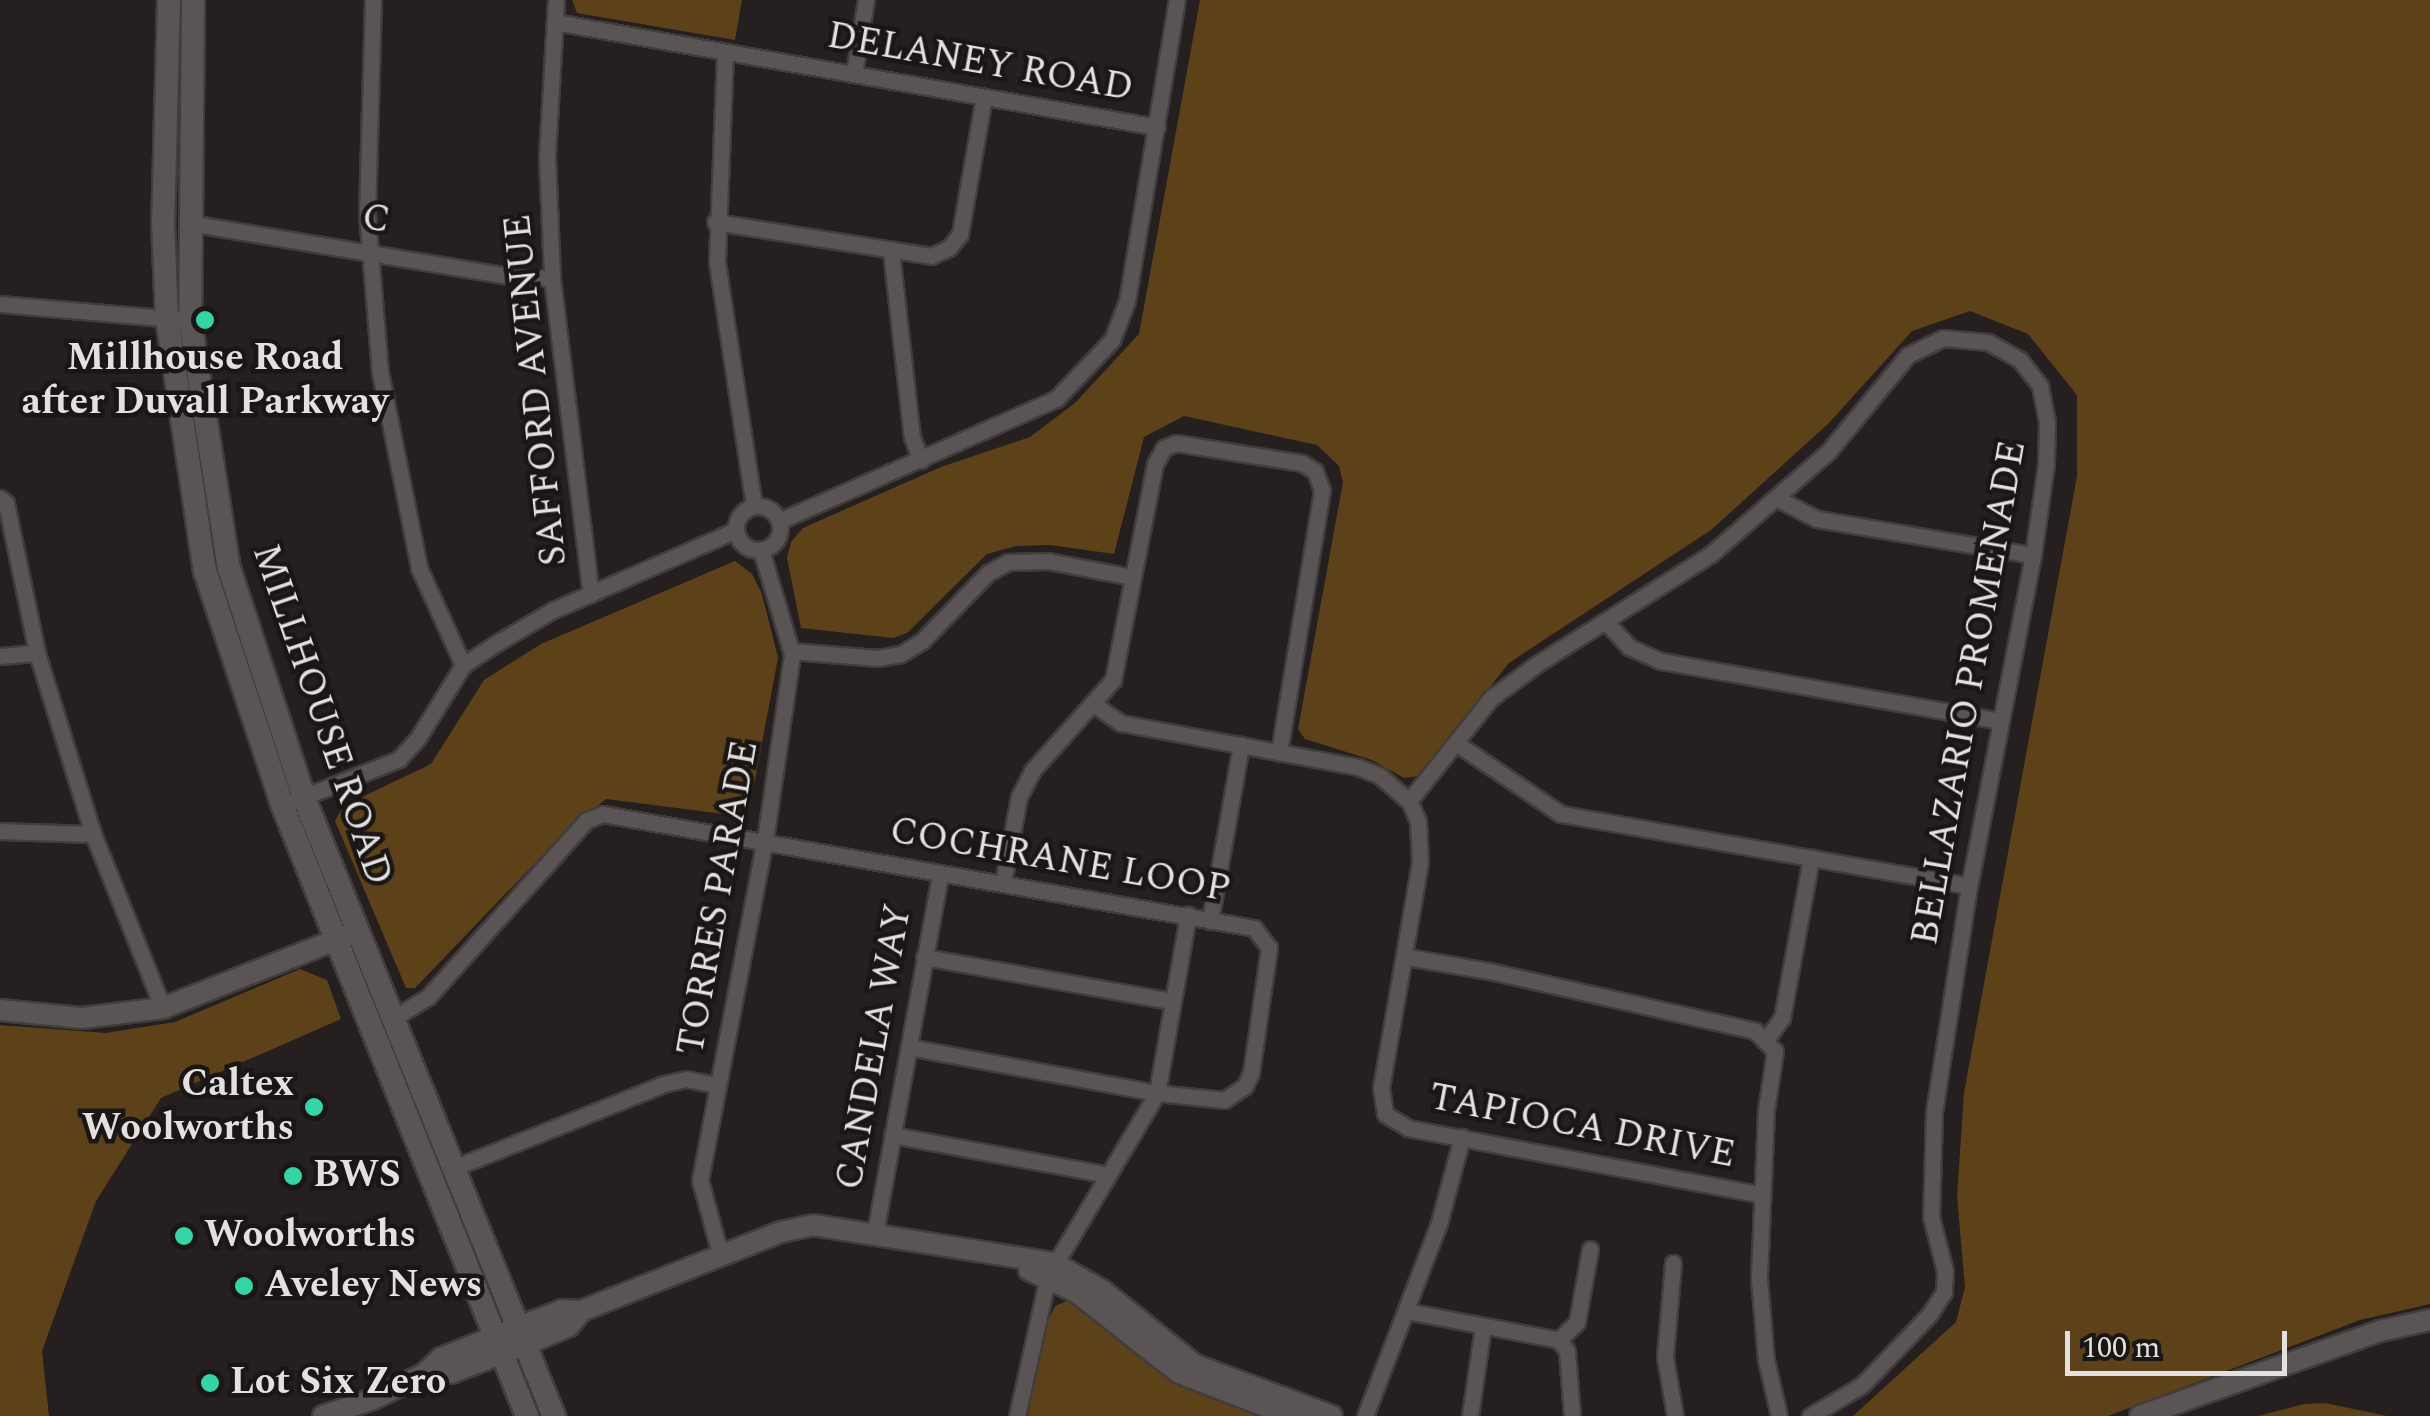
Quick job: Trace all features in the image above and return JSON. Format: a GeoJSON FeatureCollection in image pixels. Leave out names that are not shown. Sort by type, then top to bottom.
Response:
{"type":"FeatureCollection","features":[{"type":"Feature","properties":{"kind":"main road","name":"MILLHOUSE ROAD"},"geometry":{"type":"LineString","coordinates":[[169,0],[163,223],[217,570],[293,801],[510,1340],[554,1416]]}},
{"type":"Feature","properties":{"kind":"main road","name":"MILLHOUSE ROAD"},"geometry":{"type":"LineString","coordinates":[[179,319],[189,223],[193,0]]}},
{"type":"Feature","properties":{"kind":"main road","name":"MILLHOUSE ROAD"},"geometry":{"type":"LineString","coordinates":[[348,935],[394,1018],[456,1167],[510,1340],[527,1416]]}},
{"type":"Feature","properties":{"kind":"street"},"geometry":{"type":"LineString","coordinates":[[372,0],[370,252],[380,372],[396,470],[419,568],[463,665]]}},
{"type":"Feature","properties":{"kind":"street","name":"SAFFORD AVENUE"},"geometry":{"type":"LineString","coordinates":[[556,0],[547,157],[552,278],[591,594]]}},
{"type":"Feature","properties":{"kind":"street"},"geometry":{"type":"LineString","coordinates":[[854,73],[866,0]]}},
{"type":"Feature","properties":{"kind":"street"},"geometry":{"type":"LineString","coordinates":[[779,521],[1056,399],[1112,340],[1127,300],[1177,0]]}},
{"type":"Feature","properties":{"kind":"street","name":"DELANEY ROAD"},"geometry":{"type":"LineString","coordinates":[[554,22],[1157,127]]}},
{"type":"Feature","properties":{"kind":"street"},"geometry":{"type":"LineString","coordinates":[[725,52],[715,222],[728,357],[754,506]]}},
{"type":"Feature","properties":{"kind":"street"},"geometry":{"type":"LineString","coordinates":[[715,222],[931,256],[949,248],[960,234],[984,97]]}},
{"type":"Feature","properties":{"kind":"street","name":"C"},"geometry":{"type":"LineString","coordinates":[[189,223],[522,278],[552,278]]}},
{"type":"Feature","properties":{"kind":"street"},"geometry":{"type":"LineString","coordinates":[[891,251],[912,437],[921,460]]}},
{"type":"Feature","properties":{"kind":"street"},"geometry":{"type":"LineString","coordinates":[[0,304],[179,319]]}},
{"type":"Feature","properties":{"kind":"street","name":"BELLAZARIO PROMENADE"},"geometry":{"type":"LineString","coordinates":[[1409,801],[1491,698],[1711,554],[1828,452],[1908,355],[1943,338],[1988,342],[2020,360],[2040,386],[2047,422],[2046,464],[2033,555],[1969,886],[1934,1112],[1932,1217],[1945,1271],[1944,1292],[1929,1315],[1862,1385],[1810,1416]]}},
{"type":"Feature","properties":{"kind":"street"},"geometry":{"type":"LineString","coordinates":[[1003,883],[1019,797],[1032,772],[1095,706],[1113,680],[1155,464],[1164,448],[1191,442],[1302,463],[1315,471],[1322,490],[1321,503],[1280,752]]}},
{"type":"Feature","properties":{"kind":"street"},"geometry":{"type":"LineString","coordinates":[[0,498],[6,502],[37,653],[93,834],[164,1008]]}},
{"type":"Feature","properties":{"kind":"street"},"geometry":{"type":"LineString","coordinates":[[1776,498],[1817,519],[2033,555]]}},
{"type":"Feature","properties":{"kind":"street"},"geometry":{"type":"LineString","coordinates":[[754,506],[770,509],[779,521],[778,539],[761,550],[747,547],[736,530],[739,517],[754,506]]}},
{"type":"Feature","properties":{"kind":"street"},"geometry":{"type":"LineString","coordinates":[[293,801],[398,759],[418,738],[463,665],[553,610],[736,530]]}},
{"type":"Feature","properties":{"kind":"street","name":"TORRES PARADE"},"geometry":{"type":"LineString","coordinates":[[722,1258],[700,1180],[764,840],[791,651],[761,550]]}},
{"type":"Feature","properties":{"kind":"street"},"geometry":{"type":"LineString","coordinates":[[791,651],[878,658],[901,654],[922,641],[988,573],[1008,562],[1048,562],[1132,577]]}},
{"type":"Feature","properties":{"kind":"street"},"geometry":{"type":"LineString","coordinates":[[1606,622],[1630,647],[1661,661],[2000,721]]}},
{"type":"Feature","properties":{"kind":"street"},"geometry":{"type":"LineString","coordinates":[[0,656],[37,653]]}},
{"type":"Feature","properties":{"kind":"street"},"geometry":{"type":"LineString","coordinates":[[1095,706],[1121,723],[1358,767],[1378,776],[1409,801]]}},
{"type":"Feature","properties":{"kind":"street"},"geometry":{"type":"LineString","coordinates":[[1456,743],[1560,814],[1969,886]]}},
{"type":"Feature","properties":{"kind":"street"},"geometry":{"type":"LineString","coordinates":[[1210,921],[1242,744]]}},
{"type":"Feature","properties":{"kind":"street","name":"TAPIOCA DRIVE"},"geometry":{"type":"LineString","coordinates":[[1409,801],[1418,822],[1420,862],[1381,1088],[1385,1114],[1408,1128],[1762,1196]]}},
{"type":"Feature","properties":{"kind":"street","name":"COCHRANE LOOP"},"geometry":{"type":"LineString","coordinates":[[394,1018],[428,997],[587,820],[602,814],[1254,928],[1269,948],[1251,1073],[1245,1086],[1224,1100],[1158,1093],[909,1046]]}},
{"type":"Feature","properties":{"kind":"street"},"geometry":{"type":"LineString","coordinates":[[0,831],[93,834]]}},
{"type":"Feature","properties":{"kind":"street"},"geometry":{"type":"LineString","coordinates":[[1765,1041],[1782,1018],[1810,858]]}},
{"type":"Feature","properties":{"kind":"street","name":"CANDELA WAY"},"geometry":{"type":"LineString","coordinates":[[874,1233],[940,874]]}},
{"type":"Feature","properties":{"kind":"street"},"geometry":{"type":"LineString","coordinates":[[1017,1416],[1051,1269],[1105,1174],[1158,1093],[1188,915]]}},
{"type":"Feature","properties":{"kind":"street"},"geometry":{"type":"LineString","coordinates":[[0,1010],[82,1018],[164,1008],[348,935]]}},
{"type":"Feature","properties":{"kind":"street"},"geometry":{"type":"LineString","coordinates":[[924,957],[1172,1001]]}},
{"type":"Feature","properties":{"kind":"street"},"geometry":{"type":"LineString","coordinates":[[1406,957],[1755,1031],[1775,1050],[1762,1196],[1760,1295],[1766,1360],[1778,1416]]}},
{"type":"Feature","properties":{"kind":"street"},"geometry":{"type":"LineString","coordinates":[[456,1167],[663,1084],[686,1079],[717,1085]]}},
{"type":"Feature","properties":{"kind":"street"},"geometry":{"type":"LineString","coordinates":[[892,1135],[1105,1174]]}},
{"type":"Feature","properties":{"kind":"street"},"geometry":{"type":"LineString","coordinates":[[1365,1416],[1440,1223],[1462,1138]]}},
{"type":"Feature","properties":{"kind":"street"},"geometry":{"type":"LineString","coordinates":[[327,1415],[424,1374],[451,1372],[562,1310],[581,1311],[798,1227],[830,1226],[1051,1269],[1103,1291],[1196,1365],[1332,1416]]}},
{"type":"Feature","properties":{"kind":"street"},"geometry":{"type":"LineString","coordinates":[[1558,1340],[1577,1322],[1590,1249]]}},
{"type":"Feature","properties":{"kind":"street"},"geometry":{"type":"LineString","coordinates":[[1672,1264],[1665,1357],[1675,1416]]}},
{"type":"Feature","properties":{"kind":"street"},"geometry":{"type":"LineString","coordinates":[[1051,1269],[1179,1373],[1291,1416]]}},
{"type":"Feature","properties":{"kind":"street"},"geometry":{"type":"LineString","coordinates":[[1406,1312],[1558,1340],[1567,1351],[1572,1416]]}},
{"type":"Feature","properties":{"kind":"street"},"geometry":{"type":"LineString","coordinates":[[2140,1416],[2380,1331],[2430,1320]]}},
{"type":"Feature","properties":{"kind":"street"},"geometry":{"type":"LineString","coordinates":[[1470,1416],[1483,1326]]}},
{"type":"Feature","properties":{"kind":"shaded area"},"geometry":{"type":"Polygon","coordinates":[[[572,0],[742,0],[735,40],[577,13],[572,0]]]}},
{"type":"Feature","properties":{"kind":"shaded area"},"geometry":{"type":"Polygon","coordinates":[[[1200,0],[2430,0],[2430,1304],[2360,1320],[2108,1416],[1853,1416],[1956,1322],[1965,1287],[1957,1196],[1964,1093],[2077,476],[2077,395],[2028,334],[1970,311],[1912,331],[1829,423],[1711,530],[1509,663],[1419,776],[1404,778],[1372,760],[1305,739],[1298,729],[1343,482],[1339,466],[1317,445],[1184,416],[1144,437],[1114,554],[1050,545],[1016,546],[987,554],[907,633],[893,638],[801,628],[787,558],[791,542],[803,528],[941,467],[1030,437],[1075,403],[1139,334],[1200,0]]]}},
{"type":"Feature","properties":{"kind":"shaded area"},"geometry":{"type":"Polygon","coordinates":[[[735,561],[752,574],[762,594],[778,658],[748,817],[606,799],[561,836],[415,988],[406,988],[335,821],[343,806],[431,764],[484,680],[541,644],[735,561]]]}},
{"type":"Feature","properties":{"kind":"shaded area"},"geometry":{"type":"Polygon","coordinates":[[[300,969],[327,980],[341,1019],[161,1098],[96,1201],[42,1351],[49,1416],[0,1416],[0,1025],[106,1033],[175,1022],[300,969]]]}},
{"type":"Feature","properties":{"kind":"shaded area"},"geometry":{"type":"Polygon","coordinates":[[[1076,1297],[1174,1374],[1263,1416],[1028,1416],[1043,1332],[1055,1306],[1076,1297]]]}},
{"type":"Feature","properties":{"kind":"shaded area"},"geometry":{"type":"Polygon","coordinates":[[[2325,1403],[2387,1416],[2258,1416],[2304,1404],[2325,1403]]]}},
{"type":"Feature","properties":{"kind":"place","name":"Millhouse Road after Duvall Parkway"},"geometry":{"type":"Point","coordinates":[205,320]}},
{"type":"Feature","properties":{"kind":"place","name":"Caltex Woolworths"},"geometry":{"type":"Point","coordinates":[314,1107]}},
{"type":"Feature","properties":{"kind":"place","name":"BWS"},"geometry":{"type":"Point","coordinates":[293,1176]}},
{"type":"Feature","properties":{"kind":"place","name":"Woolworths"},"geometry":{"type":"Point","coordinates":[184,1236]}},
{"type":"Feature","properties":{"kind":"place","name":"Aveley News"},"geometry":{"type":"Point","coordinates":[244,1286]}},
{"type":"Feature","properties":{"kind":"place","name":"Lot Six Zero"},"geometry":{"type":"Point","coordinates":[210,1383]}}]}
